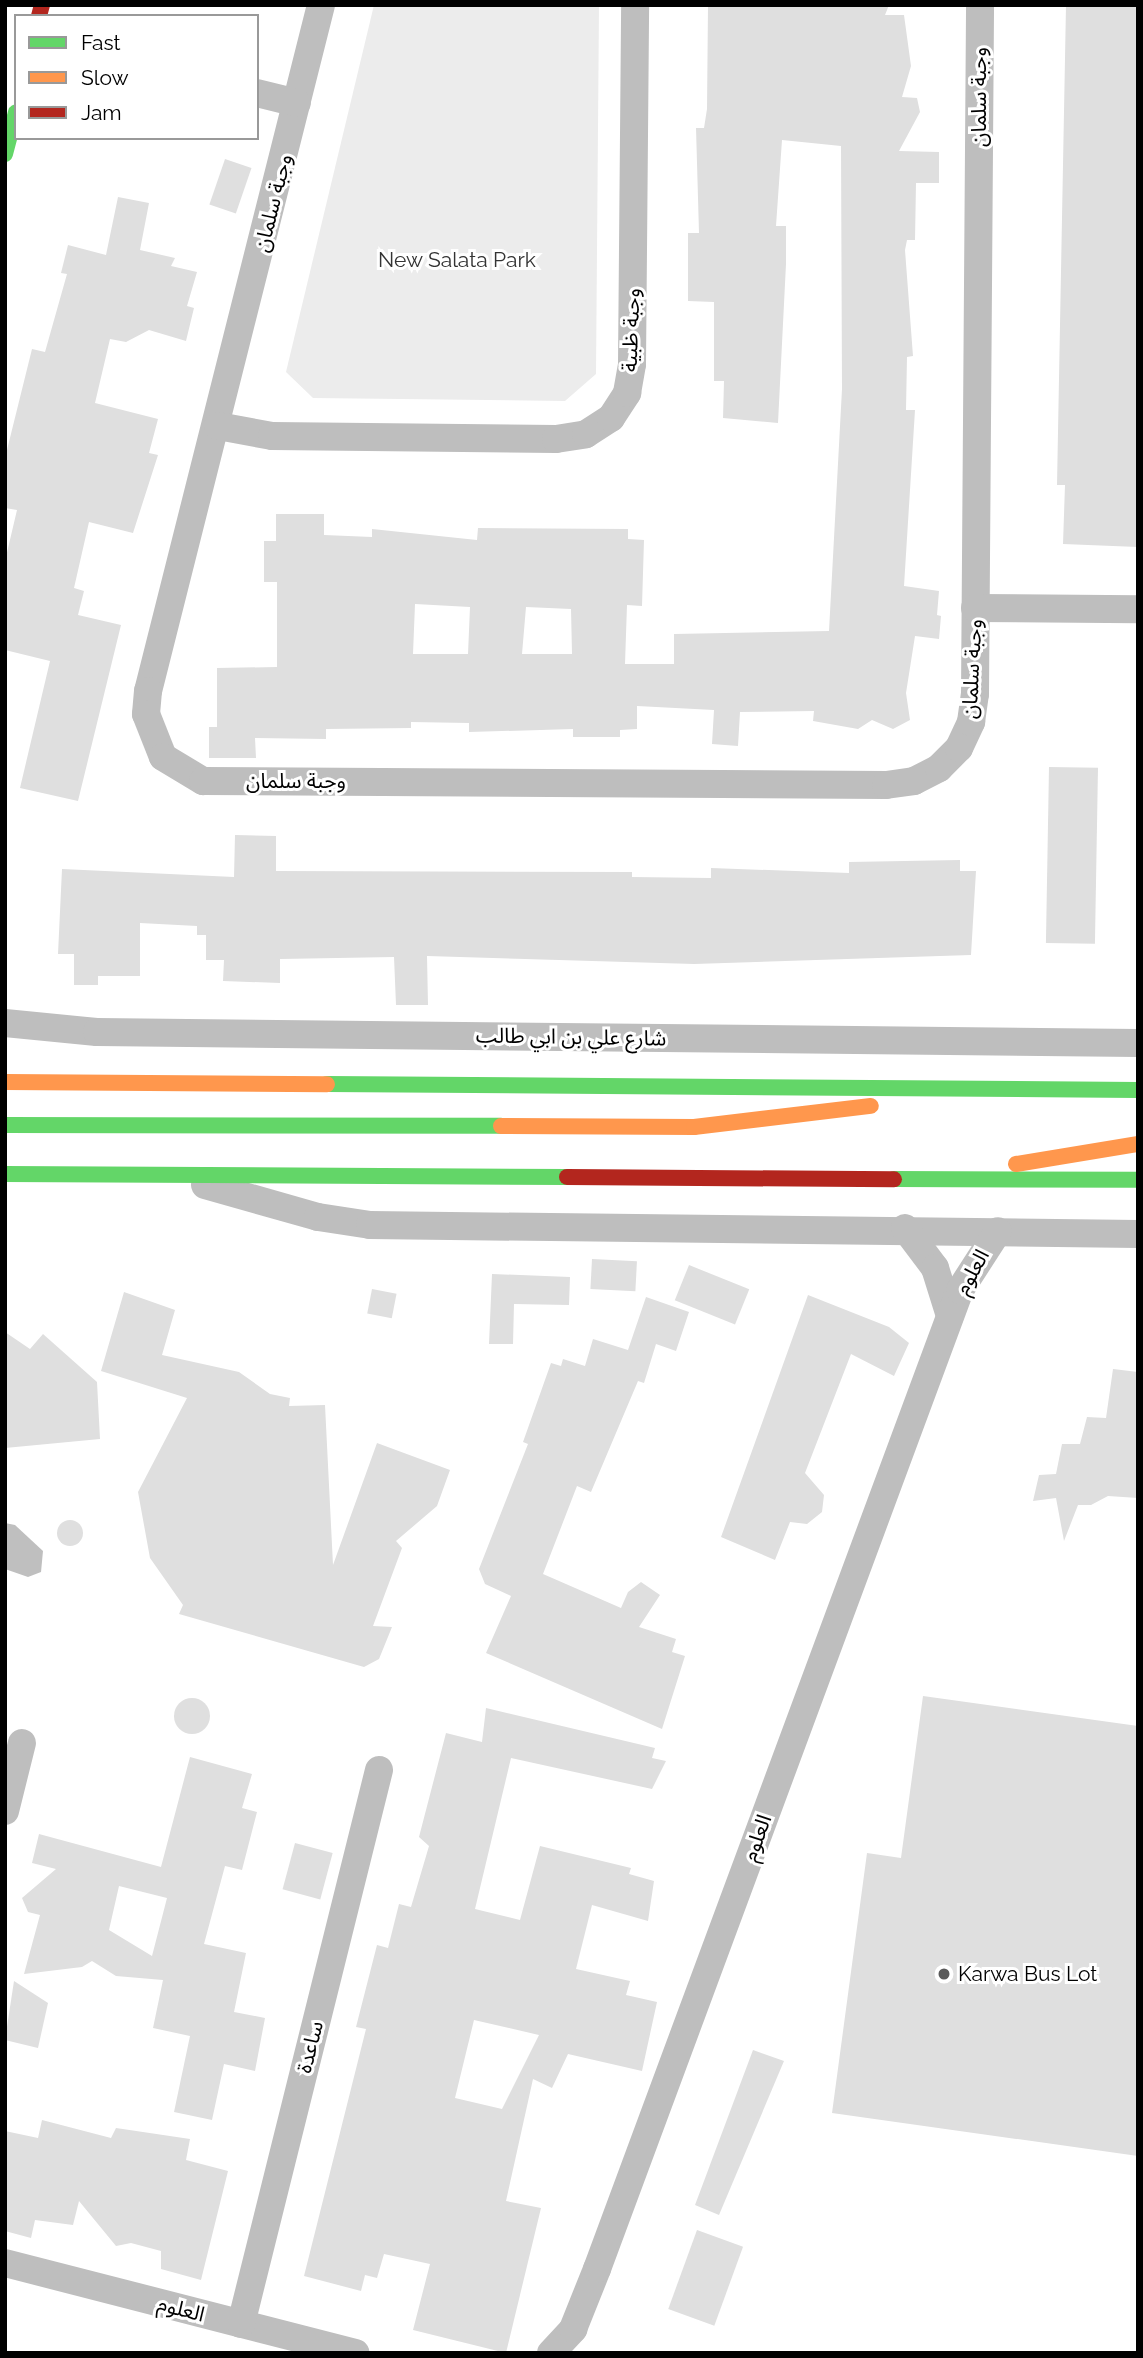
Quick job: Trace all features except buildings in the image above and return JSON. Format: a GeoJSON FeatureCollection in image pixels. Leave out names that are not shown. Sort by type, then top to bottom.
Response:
{"type":"FeatureCollection","features":[{"type":"Feature","properties":{"kind":"main road"},"geometry":{"type":"LineString","coordinates":[[5,154],[14,120]]}},
{"type":"Feature","properties":{"kind":"main road"},"geometry":{"type":"LineString","coordinates":[[5,1082],[1138,1090]]}},
{"type":"Feature","properties":{"kind":"main road"},"geometry":{"type":"LineString","coordinates":[[5,1125],[694,1127],[823,1114],[970,1088]]}},
{"type":"Feature","properties":{"kind":"main road"},"geometry":{"type":"LineString","coordinates":[[978,1178],[1070,1151],[1138,1144]]}},
{"type":"Feature","properties":{"kind":"main road"},"geometry":{"type":"LineString","coordinates":[[5,1174],[1138,1180]]}},
{"type":"Feature","properties":{"kind":"street","name":"وجبة سلمان"},"geometry":{"type":"LineString","coordinates":[[321,5],[146,714],[163,757],[203,781],[886,785],[914,781],[939,768],[959,748],[971,722],[975,608],[980,5]]}},
{"type":"Feature","properties":{"kind":"street","name":"وجبة ظبية"},"geometry":{"type":"LineString","coordinates":[[218,426],[272,436],[556,439],[586,434],[611,418],[627,393],[632,364],[635,5]]}},
{"type":"Feature","properties":{"kind":"street"},"geometry":{"type":"LineString","coordinates":[[259,94],[297,103]]}},
{"type":"Feature","properties":{"kind":"street","name":"وجبة سلمان"},"geometry":{"type":"LineString","coordinates":[[975,608],[1138,609]]}},
{"type":"Feature","properties":{"kind":"street","name":"شارع علي بن ابي طالب"},"geometry":{"type":"LineString","coordinates":[[5,1023],[97,1032],[1138,1043]]}},
{"type":"Feature","properties":{"kind":"street"},"geometry":{"type":"LineString","coordinates":[[162,1175],[318,1217],[370,1225],[905,1228],[1138,1234]]}},
{"type":"Feature","properties":{"kind":"street","name":"العلوم"},"geometry":{"type":"LineString","coordinates":[[905,1228],[935,1268],[950,1316]]}},
{"type":"Feature","properties":{"kind":"street","name":"العلوم"},"geometry":{"type":"LineString","coordinates":[[551,2353],[573,2329],[597,2269],[968,1270],[998,1231]]}},
{"type":"Feature","properties":{"kind":"street"},"geometry":{"type":"LineString","coordinates":[[5,1811],[22,1743]]}},
{"type":"Feature","properties":{"kind":"street","name":"ساعدة"},"geometry":{"type":"LineString","coordinates":[[241,2324],[379,1770]]}},
{"type":"Feature","properties":{"kind":"street","name":"العلوم"},"geometry":{"type":"LineString","coordinates":[[5,2263],[356,2353]]}},
{"type":"Feature","properties":{"kind":"green space","name":"New Salata Park"},"geometry":{"type":"Polygon","coordinates":[[[374,5],[599,5],[596,374],[565,401],[313,398],[286,372],[374,5]]]}},
{"type":"Feature","properties":{"kind":"shaded area"},"geometry":{"type":"Polygon","coordinates":[[[5,1523],[15,1525],[43,1551],[41,1572],[28,1577],[5,1569],[5,1523]]]}},
{"type":"Feature","properties":{"kind":"traffic: fast"},"geometry":{"type":"LineString","coordinates":[[5,154],[14,120]]}},
{"type":"Feature","properties":{"kind":"traffic: fast"},"geometry":{"type":"LineString","coordinates":[[327,1084],[1138,1090]]}},
{"type":"Feature","properties":{"kind":"traffic: fast"},"geometry":{"type":"LineString","coordinates":[[5,1125],[501,1126]]}},
{"type":"Feature","properties":{"kind":"traffic: fast"},"geometry":{"type":"LineString","coordinates":[[5,1174],[567,1177]]}},
{"type":"Feature","properties":{"kind":"traffic: fast"},"geometry":{"type":"LineString","coordinates":[[894,1179],[1138,1180]]}},
{"type":"Feature","properties":{"kind":"traffic: slow"},"geometry":{"type":"LineString","coordinates":[[5,1082],[327,1084]]}},
{"type":"Feature","properties":{"kind":"traffic: slow"},"geometry":{"type":"LineString","coordinates":[[501,1126],[694,1127],[871,1106]]}},
{"type":"Feature","properties":{"kind":"traffic: slow"},"geometry":{"type":"LineString","coordinates":[[1016,1164],[1138,1144]]}},
{"type":"Feature","properties":{"kind":"traffic: jam"},"geometry":{"type":"LineString","coordinates":[[40,14],[42,5]]}},
{"type":"Feature","properties":{"kind":"traffic: jam"},"geometry":{"type":"LineString","coordinates":[[567,1177],[894,1179]]}},
{"type":"Feature","properties":{"kind":"place","name":"Karwa Bus Lot"},"geometry":{"type":"Point","coordinates":[944,1974]}}]}
